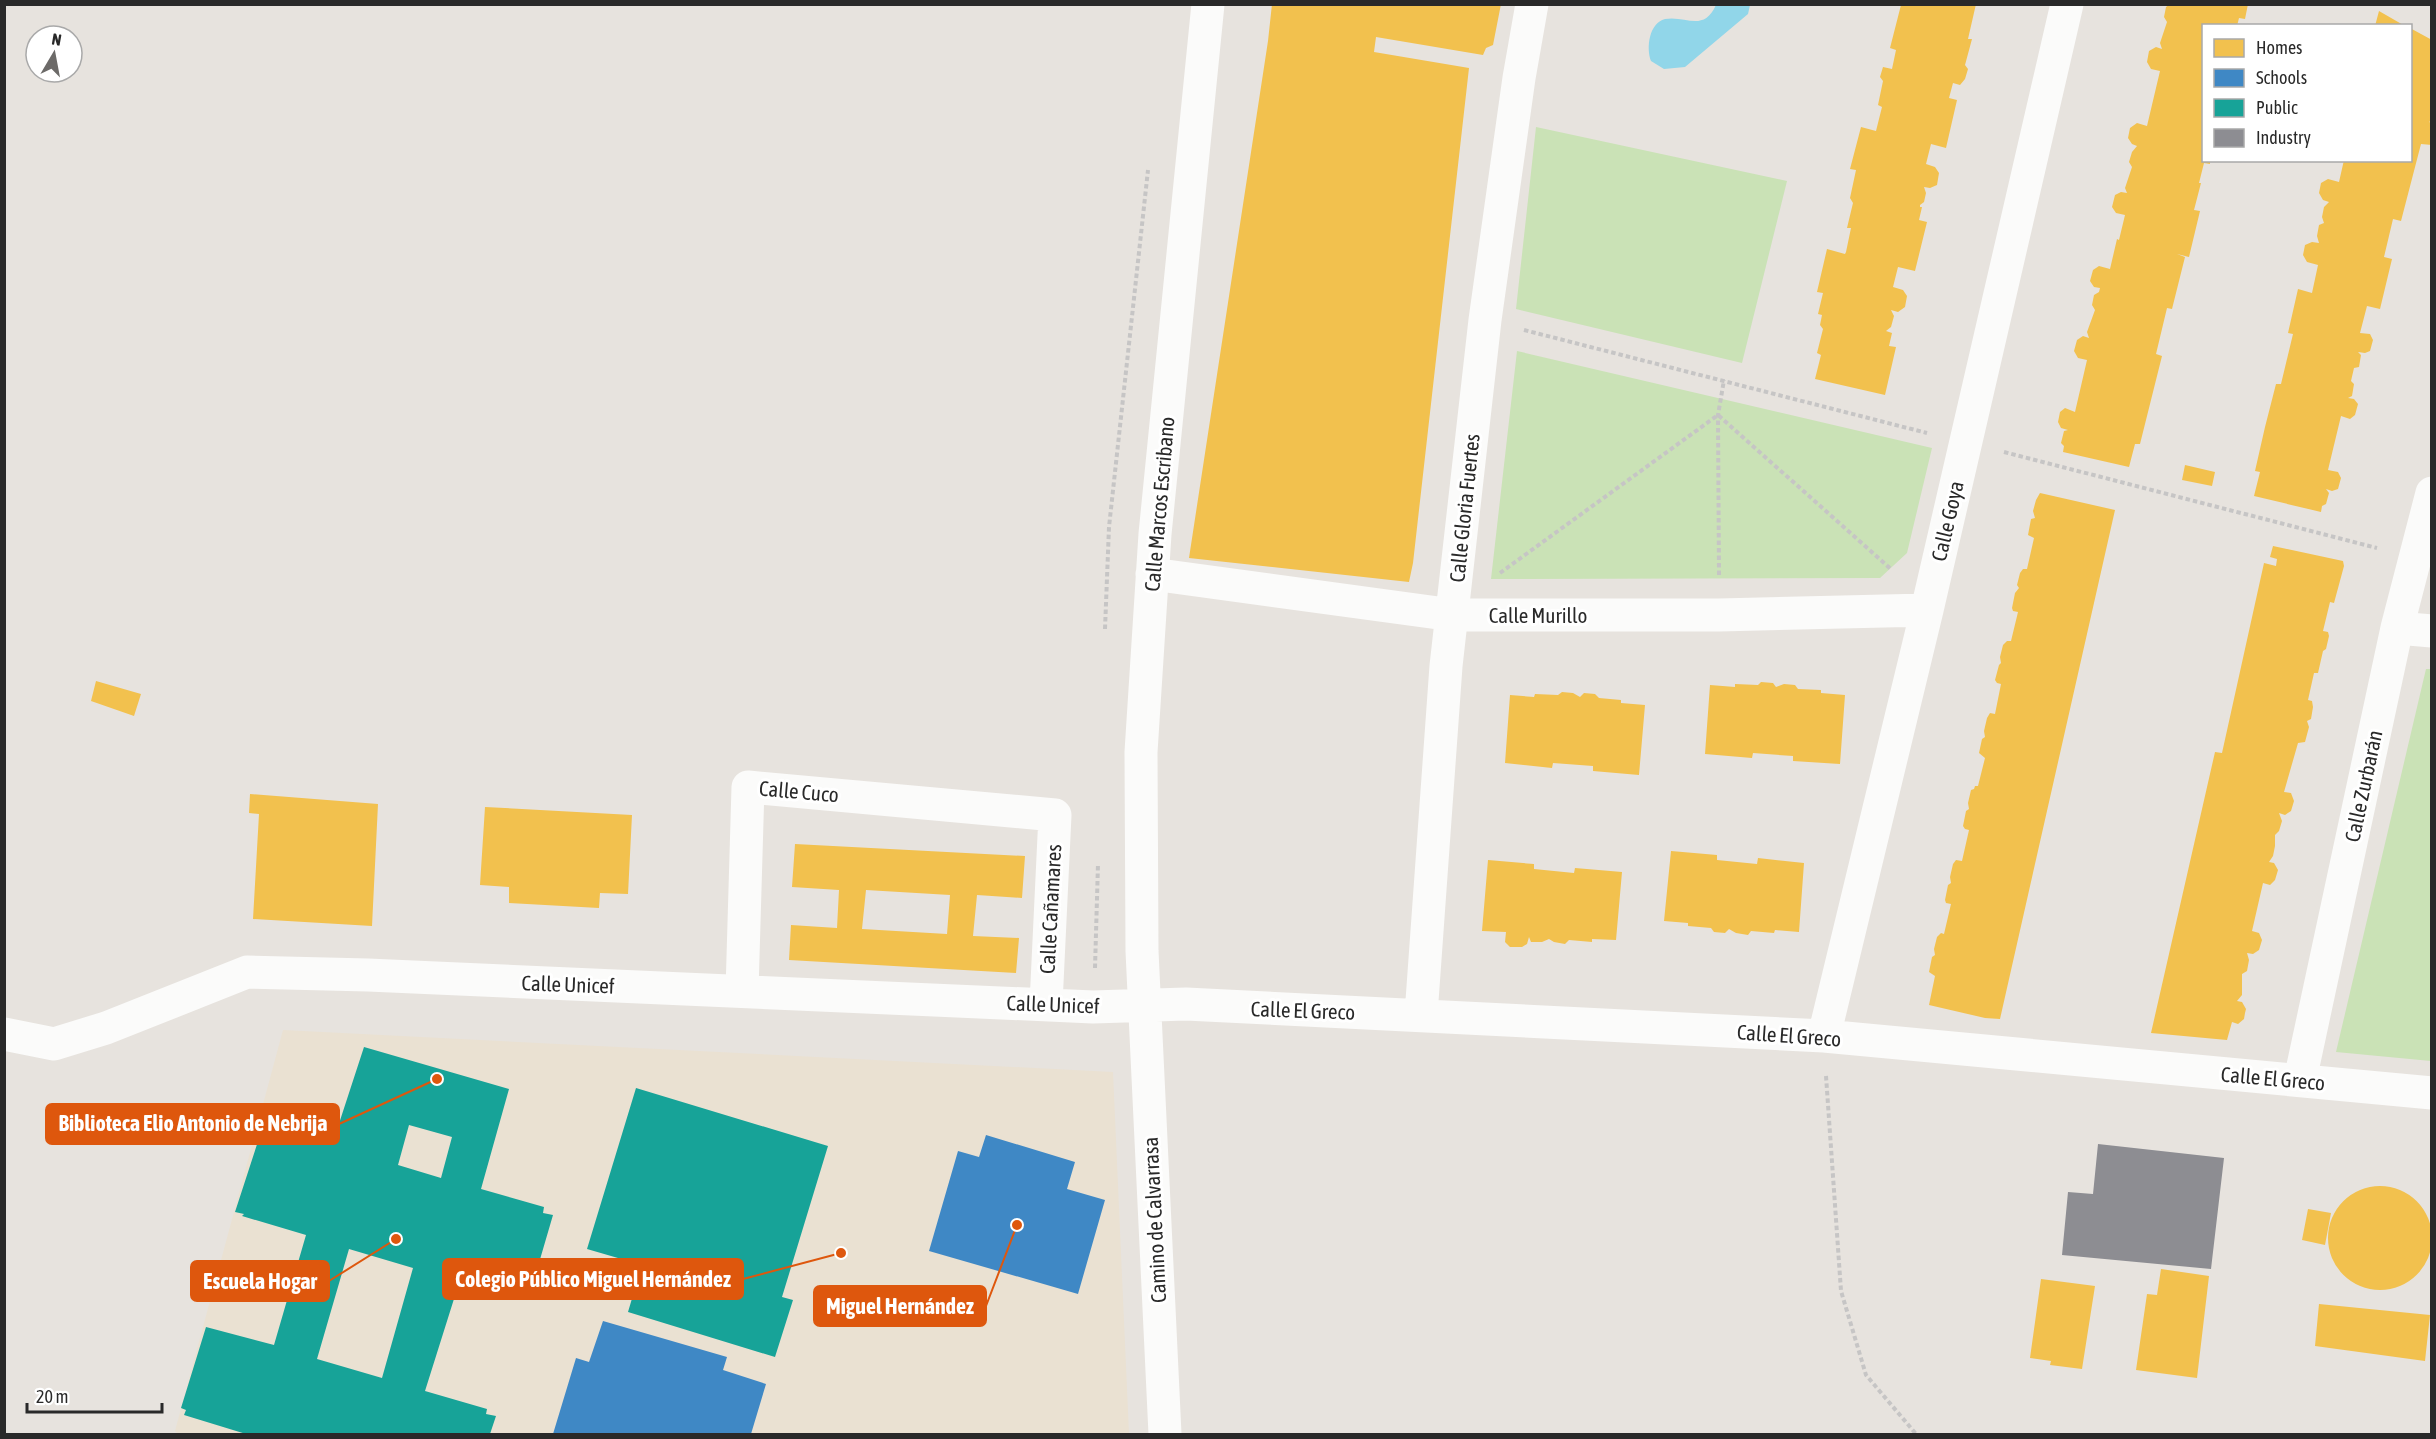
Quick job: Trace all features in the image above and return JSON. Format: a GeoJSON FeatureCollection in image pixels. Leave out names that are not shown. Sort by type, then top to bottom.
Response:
{"type":"FeatureCollection","features":[{"type":"Feature","properties":{"kind":"street","name":"Calle Marcos Escribano"},"geometry":{"type":"LineString","coordinates":[[1144,1006],[1141,752],[1152,574],[1208,4]]}},
{"type":"Feature","properties":{"kind":"street","name":"Calle Gloria Fuertes"},"geometry":{"type":"LineString","coordinates":[[1421,1015],[1446,666],[1485,320],[1519,78],[1533,4]]}},
{"type":"Feature","properties":{"kind":"street","name":"Calle Goya"},"geometry":{"type":"LineString","coordinates":[[1824,1036],[1927,610],[2067,4]]}},
{"type":"Feature","properties":{"kind":"street","name":"Calle Zurbarán"},"geometry":{"type":"LineString","coordinates":[[2300,1080],[2397,628],[2432,493]]}},
{"type":"Feature","properties":{"kind":"street","name":"Calle Murillo"},"geometry":{"type":"LineString","coordinates":[[1152,574],[1453,615],[1719,615],[1927,610]]}},
{"type":"Feature","properties":{"kind":"street"},"geometry":{"type":"LineString","coordinates":[[2397,628],[2432,632]]}},
{"type":"Feature","properties":{"kind":"street","name":"Calle Cuco"},"geometry":{"type":"LineString","coordinates":[[742,991],[748,787],[1055,815]]}},
{"type":"Feature","properties":{"kind":"street","name":"Calle Cañamares"},"geometry":{"type":"LineString","coordinates":[[1046,1004],[1055,815]]}},
{"type":"Feature","properties":{"kind":"street","name":"Calle Unicef"},"geometry":{"type":"LineString","coordinates":[[4,1034],[54,1044],[106,1028],[247,972],[368,975],[1094,1007],[1144,1006]]}},
{"type":"Feature","properties":{"kind":"street","name":"Calle El Greco"},"geometry":{"type":"LineString","coordinates":[[1144,1006],[1185,1005],[1421,1015],[1824,1036],[2432,1093]]}},
{"type":"Feature","properties":{"kind":"street","name":"Camino de Calvarrasa"},"geometry":{"type":"LineString","coordinates":[[1144,1006],[1165,1434]]}},
{"type":"Feature","properties":{"kind":"path"},"geometry":{"type":"LineString","coordinates":[[1485,320],[2416,557]]}},
{"type":"Feature","properties":{"kind":"path"},"geometry":{"type":"LineString","coordinates":[[1719,615],[1718,415],[1724,380]]}},
{"type":"Feature","properties":{"kind":"path"},"geometry":{"type":"LineString","coordinates":[[1718,415],[1896,573]]}},
{"type":"Feature","properties":{"kind":"path"},"geometry":{"type":"LineString","coordinates":[[1494,578],[1718,415]]}},
{"type":"Feature","properties":{"kind":"path"},"geometry":{"type":"LineString","coordinates":[[1824,1036],[1841,1291],[1866,1375],[1916,1434]]}},
{"type":"Feature","properties":{"kind":"shaded area"},"geometry":{"type":"Polygon","coordinates":[[[283,1030],[1113,1072],[1129,1434],[178,1434],[175,1431],[283,1030]]]}},
{"type":"Feature","properties":{"kind":"green space"},"geometry":{"type":"Polygon","coordinates":[[[1536,127],[1787,181],[1742,363],[1516,309],[1536,127]]]}},
{"type":"Feature","properties":{"kind":"green space"},"geometry":{"type":"Polygon","coordinates":[[[1517,351],[1932,448],[1907,553],[1880,578],[1491,579],[1517,351]]]}},
{"type":"Feature","properties":{"kind":"green space"},"geometry":{"type":"Polygon","coordinates":[[[2426,669],[2432,669],[2431,1061],[2336,1052],[2426,669]]]}},
{"type":"Feature","properties":{"kind":"water"},"geometry":{"type":"Polygon","coordinates":[[[1716,5],[1750,5],[1748,14],[1685,67],[1664,69],[1651,61],[1649,43],[1655,25],[1665,19],[1673,18],[1700,21],[1711,13],[1716,5]]]}},
{"type":"Feature","properties":{"kind":"building: Homes"},"geometry":{"type":"Polygon","coordinates":[[[1272,4],[1501,4],[1493,45],[1486,48],[1483,55],[1376,37],[1374,52],[1469,68],[1409,582],[1189,558],[1272,4]]]}},
{"type":"Feature","properties":{"kind":"building: Homes"},"geometry":{"type":"Polygon","coordinates":[[[1976,4],[1968,39],[1972,39],[1965,65],[1968,69],[1960,85],[1953,83],[1949,98],[1957,100],[1946,148],[1931,144],[1926,164],[1935,167],[1939,173],[1937,185],[1930,188],[1924,187],[1926,193],[1924,202],[1920,205],[1922,207],[1919,220],[1927,222],[1915,271],[1898,267],[1893,287],[1903,290],[1907,296],[1905,307],[1898,312],[1891,310],[1894,316],[1891,327],[1886,331],[1892,333],[1889,346],[1896,347],[1885,395],[1815,379],[1821,355],[1817,353],[1823,329],[1820,325],[1822,315],[1818,314],[1823,293],[1817,292],[1827,249],[1845,254],[1846,252],[1851,228],[1847,228],[1853,203],[1850,198],[1856,170],[1850,169],[1861,127],[1876,131],[1882,107],[1878,105],[1883,81],[1880,77],[1883,67],[1892,69],[1896,50],[1890,48],[1901,5],[1976,4]]]}},
{"type":"Feature","properties":{"kind":"building: Homes"},"geometry":{"type":"Polygon","coordinates":[[[2170,4],[2248,4],[2245,19],[2239,18],[2238,24],[2202,24],[2202,162],[2210,162],[2210,164],[2204,163],[2199,183],[2201,183],[2194,210],[2200,211],[2189,257],[2177,254],[2185,257],[2172,309],[2167,308],[2156,354],[2162,356],[2140,444],[2135,444],[2129,467],[2063,452],[2064,446],[2061,443],[2064,431],[2068,430],[2061,428],[2058,422],[2060,412],[2065,408],[2075,412],[2087,360],[2078,358],[2074,351],[2077,340],[2083,336],[2089,338],[2087,332],[2095,310],[2092,305],[2094,295],[2099,292],[2100,288],[2094,287],[2090,281],[2093,270],[2099,266],[2110,269],[2117,239],[2119,240],[2125,215],[2116,213],[2112,207],[2115,195],[2121,192],[2127,193],[2125,188],[2132,167],[2129,162],[2137,146],[2132,144],[2128,138],[2130,128],[2137,123],[2147,126],[2160,71],[2151,69],[2147,62],[2149,51],[2156,47],[2162,49],[2160,43],[2167,22],[2164,17],[2166,7],[2170,4]]]}},
{"type":"Feature","properties":{"kind":"building: Homes"},"geometry":{"type":"Polygon","coordinates":[[[2379,11],[2402,24],[2376,24],[2379,11]]]}},
{"type":"Feature","properties":{"kind":"building: Homes"},"geometry":{"type":"Polygon","coordinates":[[[2412,29],[2432,40],[2432,120],[2429,122],[2432,123],[2432,145],[2421,144],[2401,221],[2393,219],[2384,257],[2392,259],[2380,309],[2367,306],[2360,333],[2370,334],[2373,340],[2370,351],[2358,352],[2361,355],[2359,367],[2354,368],[2351,381],[2354,384],[2352,396],[2348,398],[2354,399],[2358,404],[2355,415],[2350,419],[2341,416],[2328,470],[2338,472],[2341,478],[2338,489],[2332,491],[2326,489],[2329,493],[2321,512],[2254,496],[2260,472],[2255,471],[2276,384],[2281,384],[2293,334],[2288,333],[2298,289],[2312,293],[2318,265],[2307,262],[2303,255],[2305,245],[2312,242],[2319,243],[2317,236],[2319,225],[2324,223],[2322,217],[2324,207],[2329,202],[2323,200],[2319,193],[2321,183],[2328,179],[2339,182],[2344,162],[2412,162],[2412,29]]]}},
{"type":"Feature","properties":{"kind":"building: Homes"},"geometry":{"type":"Polygon","coordinates":[[[2185,465],[2215,472],[2212,486],[2182,480],[2185,465]]]}},
{"type":"Feature","properties":{"kind":"building: Homes"},"geometry":{"type":"Polygon","coordinates":[[[2040,493],[2115,510],[2000,1019],[1985,1018],[1929,1005],[1935,976],[1929,972],[1932,957],[1935,955],[1937,937],[1941,933],[1944,934],[1951,904],[1946,903],[1945,900],[1948,885],[1951,883],[1953,864],[1956,860],[1962,861],[1969,830],[1963,826],[1966,811],[1969,809],[1971,790],[1978,786],[1985,758],[1979,753],[1982,739],[1985,737],[1987,718],[1990,713],[1995,714],[2001,684],[1995,680],[2001,663],[2003,645],[2011,641],[2018,612],[2013,611],[2012,608],[2015,593],[2019,588],[2017,585],[2020,573],[2023,569],[2027,569],[2034,538],[2028,535],[2031,519],[2035,518],[2033,511],[2040,493]]]}},
{"type":"Feature","properties":{"kind":"building: Homes"},"geometry":{"type":"Polygon","coordinates":[[[2273,546],[2343,561],[2344,566],[2334,603],[2330,602],[2323,631],[2328,632],[2329,636],[2318,673],[2314,673],[2308,700],[2312,701],[2313,707],[2311,719],[2307,721],[2309,727],[2305,742],[2298,743],[2284,792],[2291,793],[2294,801],[2291,811],[2285,815],[2279,813],[2282,821],[2275,835],[2273,856],[2269,862],[2274,863],[2278,870],[2275,880],[2270,885],[2263,883],[2252,931],[2259,933],[2262,940],[2259,950],[2253,954],[2247,953],[2249,960],[2247,971],[2242,974],[2242,995],[2237,1001],[2242,1002],[2246,1009],[2244,1019],[2238,1024],[2232,1022],[2227,1040],[2151,1033],[2215,752],[2222,753],[2264,563],[2276,566],[2277,559],[2270,557],[2273,546]]]}},
{"type":"Feature","properties":{"kind":"building: Homes"},"geometry":{"type":"Polygon","coordinates":[[[96,681],[141,694],[134,716],[91,701],[96,681]]]}},
{"type":"Feature","properties":{"kind":"building: Homes"},"geometry":{"type":"Polygon","coordinates":[[[1761,682],[1773,683],[1776,687],[1784,684],[1795,685],[1798,689],[1821,690],[1821,693],[1845,695],[1840,764],[1793,761],[1793,756],[1753,753],[1752,758],[1705,754],[1710,685],[1735,687],[1735,684],[1758,685],[1761,682]]]}},
{"type":"Feature","properties":{"kind":"building: Homes"},"geometry":{"type":"Polygon","coordinates":[[[1562,692],[1573,693],[1580,697],[1584,693],[1595,694],[1599,698],[1621,700],[1621,703],[1645,705],[1639,775],[1593,771],[1593,766],[1553,763],[1552,768],[1505,763],[1510,695],[1534,697],[1535,694],[1558,695],[1562,692]]]}},
{"type":"Feature","properties":{"kind":"building: Homes"},"geometry":{"type":"Polygon","coordinates":[[[250,794],[378,804],[372,926],[253,919],[259,814],[249,813],[250,794]]]}},
{"type":"Feature","properties":{"kind":"building: Homes"},"geometry":{"type":"Polygon","coordinates":[[[485,807],[632,815],[628,894],[600,893],[599,908],[509,903],[509,887],[480,885],[485,807]]]}},
{"type":"Feature","properties":{"kind":"building: Homes"},"geometry":{"type":"Polygon","coordinates":[[[795,844],[1025,856],[1022,898],[977,895],[973,936],[1019,938],[1016,973],[789,960],[791,925],[837,928],[839,890],[792,887],[795,844]],[[866,890],[862,929],[947,934],[950,895],[866,890]]]}},
{"type":"Feature","properties":{"kind":"building: Homes"},"geometry":{"type":"Polygon","coordinates":[[[1671,851],[1717,855],[1717,860],[1757,864],[1758,858],[1804,863],[1799,932],[1751,931],[1748,935],[1729,929],[1725,933],[1714,932],[1711,928],[1664,921],[1671,851]]]}},
{"type":"Feature","properties":{"kind":"building: Homes"},"geometry":{"type":"Polygon","coordinates":[[[1488,860],[1534,864],[1534,869],[1574,873],[1575,868],[1622,872],[1616,940],[1592,939],[1592,942],[1569,940],[1565,944],[1549,939],[1542,942],[1531,942],[1529,937],[1527,944],[1522,947],[1510,947],[1505,942],[1506,932],[1482,931],[1488,860]]]}},
{"type":"Feature","properties":{"kind":"building: Homes"},"geometry":{"type":"Polygon","coordinates":[[[2380,1186],[2400,1190],[2417,1201],[2428,1218],[2432,1238],[2428,1258],[2417,1275],[2400,1286],[2380,1290],[2360,1286],[2343,1275],[2332,1258],[2328,1238],[2332,1218],[2343,1201],[2360,1190],[2380,1186]]]}},
{"type":"Feature","properties":{"kind":"building: Homes"},"geometry":{"type":"Polygon","coordinates":[[[2308,1209],[2331,1213],[2325,1245],[2302,1240],[2308,1209]]]}},
{"type":"Feature","properties":{"kind":"building: Homes"},"geometry":{"type":"Polygon","coordinates":[[[2161,1269],[2209,1276],[2197,1378],[2136,1370],[2147,1294],[2157,1295],[2161,1269]]]}},
{"type":"Feature","properties":{"kind":"building: Homes"},"geometry":{"type":"Polygon","coordinates":[[[2041,1279],[2095,1286],[2082,1369],[2050,1365],[2051,1361],[2030,1358],[2041,1279]]]}},
{"type":"Feature","properties":{"kind":"building: Homes"},"geometry":{"type":"Polygon","coordinates":[[[2319,1304],[2430,1315],[2425,1361],[2315,1346],[2319,1304]]]}},
{"type":"Feature","properties":{"kind":"building: Schools"},"geometry":{"type":"Polygon","coordinates":[[[986,1135],[1075,1162],[1067,1189],[1105,1200],[1078,1294],[929,1251],[958,1151],[979,1157],[986,1135]]]}},
{"type":"Feature","properties":{"kind":"building: Schools"},"geometry":{"type":"Polygon","coordinates":[[[603,1321],[727,1357],[723,1370],[766,1384],[751,1434],[553,1434],[576,1358],[589,1362],[603,1321]]]}},
{"type":"Feature","properties":{"kind":"building: Public"},"geometry":{"type":"Polygon","coordinates":[[[364,1047],[509,1089],[481,1189],[544,1207],[543,1213],[553,1215],[529,1297],[519,1295],[517,1298],[459,1283],[425,1391],[487,1409],[486,1414],[496,1416],[490,1434],[246,1434],[184,1415],[186,1410],[181,1408],[206,1327],[274,1345],[306,1235],[235,1212],[262,1129],[272,1131],[274,1128],[332,1145],[364,1047]],[[409,1125],[398,1165],[441,1178],[452,1137],[409,1125]],[[349,1249],[317,1359],[382,1378],[413,1268],[349,1249]]]}},
{"type":"Feature","properties":{"kind":"building: Public"},"geometry":{"type":"Polygon","coordinates":[[[636,1088],[828,1146],[782,1297],[793,1300],[775,1357],[628,1312],[642,1265],[587,1249],[636,1088]]]}},
{"type":"Feature","properties":{"kind":"building: Industry"},"geometry":{"type":"Polygon","coordinates":[[[2098,1144],[2224,1158],[2211,1269],[2062,1255],[2068,1192],[2093,1194],[2098,1144]]]}},
{"type":"Feature","properties":{"kind":"place","name":"Biblioteca Elio Antonio de Nebrija"},"geometry":{"type":"Point","coordinates":[437,1079]}},
{"type":"Feature","properties":{"kind":"place","name":"Miguel Hernández"},"geometry":{"type":"Point","coordinates":[1017,1225]}},
{"type":"Feature","properties":{"kind":"place","name":"Escuela Hogar"},"geometry":{"type":"Point","coordinates":[396,1239]}},
{"type":"Feature","properties":{"kind":"place","name":"Colegio Público Miguel Hernández"},"geometry":{"type":"Point","coordinates":[841,1253]}}]}
